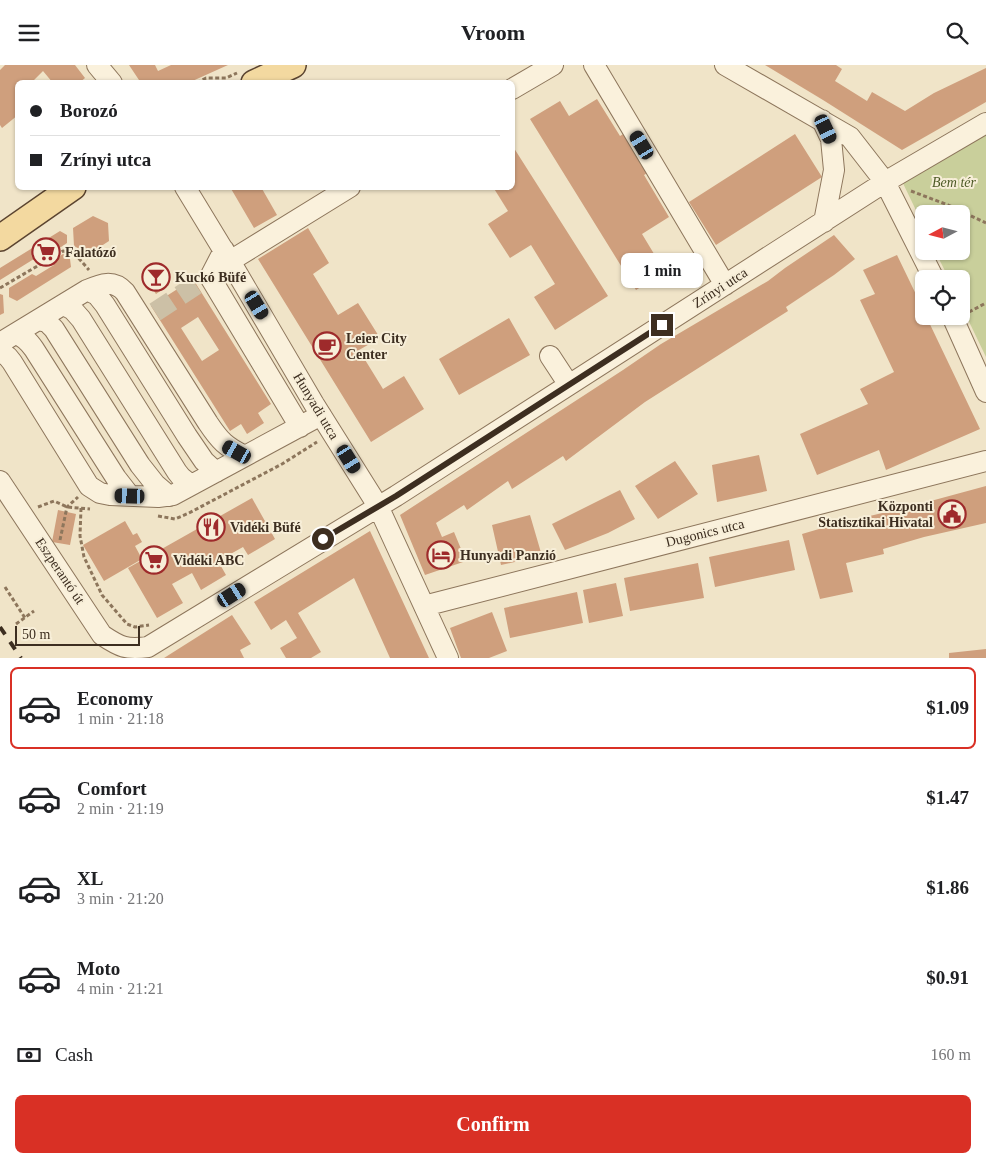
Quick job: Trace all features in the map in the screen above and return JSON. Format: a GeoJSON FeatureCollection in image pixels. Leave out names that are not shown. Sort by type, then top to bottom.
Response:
{"type":"FeatureCollection","features":[{"type":"Feature","properties":{"kind":"main road"},"geometry":{"type":"LineString","coordinates":[[260,80],[293,65]]}},
{"type":"Feature","properties":{"kind":"main road"},"geometry":{"type":"LineString","coordinates":[[0,238],[69,190]]}},
{"type":"Feature","properties":{"kind":"street"},"geometry":{"type":"LineString","coordinates":[[97,65],[110,80]]}},
{"type":"Feature","properties":{"kind":"street"},"geometry":{"type":"LineString","coordinates":[[515,87],[553,65]]}},
{"type":"Feature","properties":{"kind":"street"},"geometry":{"type":"LineString","coordinates":[[594,65],[725,285]]}},
{"type":"Feature","properties":{"kind":"street"},"geometry":{"type":"LineString","coordinates":[[725,65],[850,137],[885,182],[929,270]]}},
{"type":"Feature","properties":{"kind":"street"},"geometry":{"type":"LineString","coordinates":[[822,120],[831,139],[834,170],[824,222]]}},
{"type":"Feature","properties":{"kind":"street"},"geometry":{"type":"LineString","coordinates":[[885,182],[986,123]]}},
{"type":"Feature","properties":{"kind":"street","name":"Zrínyi utca"},"geometry":{"type":"LineString","coordinates":[[118,652],[148,647],[396,496],[885,182]]}},
{"type":"Feature","properties":{"kind":"street","name":"Hunyadi utca"},"geometry":{"type":"LineString","coordinates":[[187,190],[321,415],[378,506],[448,658]]}},
{"type":"Feature","properties":{"kind":"street"},"geometry":{"type":"LineString","coordinates":[[300,427],[203,281],[227,255],[345,190]]}},
{"type":"Feature","properties":{"kind":"street"},"geometry":{"type":"LineString","coordinates":[[8,338],[94,287],[114,284],[120,287],[149,316],[220,440],[228,447],[245,456]]}},
{"type":"Feature","properties":{"kind":"street"},"geometry":{"type":"LineString","coordinates":[[94,287],[97,295],[187,436],[204,461],[216,472]]}},
{"type":"Feature","properties":{"kind":"street"},"geometry":{"type":"LineString","coordinates":[[64,305],[73,310],[81,319],[177,472],[192,485]]}},
{"type":"Feature","properties":{"kind":"street"},"geometry":{"type":"LineString","coordinates":[[39,320],[47,323],[54,329],[140,465],[155,484],[169,496]]}},
{"type":"Feature","properties":{"kind":"street"},"geometry":{"type":"LineString","coordinates":[[956,325],[986,391]]}},
{"type":"Feature","properties":{"kind":"street"},"geometry":{"type":"LineString","coordinates":[[8,338],[20,335],[34,349],[116,479],[130,496]]}},
{"type":"Feature","properties":{"kind":"street"},"geometry":{"type":"LineString","coordinates":[[0,351],[12,362],[89,485],[100,493],[110,495],[169,496],[321,415]]}},
{"type":"Feature","properties":{"kind":"street"},"geometry":{"type":"LineString","coordinates":[[550,356],[569,385]]}},
{"type":"Feature","properties":{"kind":"street","name":"Dugonics utca"},"geometry":{"type":"LineString","coordinates":[[424,606],[986,461]]}},
{"type":"Feature","properties":{"kind":"street","name":"Eszperantó út"},"geometry":{"type":"LineString","coordinates":[[0,481],[102,635],[118,652]]}},
{"type":"Feature","properties":{"kind":"path"},"geometry":{"type":"LineString","coordinates":[[202,80],[206,78],[226,78]]}},
{"type":"Feature","properties":{"kind":"path"},"geometry":{"type":"LineString","coordinates":[[885,182],[948,205],[986,223]]}},
{"type":"Feature","properties":{"kind":"path"},"geometry":{"type":"LineString","coordinates":[[0,288],[62,251],[74,254],[94,287]]}},
{"type":"Feature","properties":{"kind":"path"},"geometry":{"type":"LineString","coordinates":[[970,311],[986,303]]}},
{"type":"Feature","properties":{"kind":"path"},"geometry":{"type":"LineString","coordinates":[[282,464],[320,439]]}},
{"type":"Feature","properties":{"kind":"path"},"geometry":{"type":"LineString","coordinates":[[21,514],[54,501],[67,507],[59,543]]}},
{"type":"Feature","properties":{"kind":"path"},"geometry":{"type":"LineString","coordinates":[[81,508],[80,536],[84,557],[102,595],[127,623],[136,627],[155,624]]}},
{"type":"Feature","properties":{"kind":"path"},"geometry":{"type":"LineString","coordinates":[[5,587],[25,617]]}},
{"type":"Feature","properties":{"kind":"path"},"geometry":{"type":"LineString","coordinates":[[16,624],[34,611]]}},
{"type":"Feature","properties":{"kind":"green space","name":"Bem tér"},"geometry":{"type":"Polygon","coordinates":[[[986,129],[986,357],[970,324],[970,270],[944,270],[940,260],[970,260],[970,205],[915,205],[915,208],[900,177],[986,129]]]}},
{"type":"Feature","properties":{"kind":"building"},"geometry":{"type":"Polygon","coordinates":[[[5,65],[75,65],[85,78],[83,80],[50,80],[43,71],[34,80],[15,80],[15,117],[2,128],[0,125],[0,70],[5,65]]]}},
{"type":"Feature","properties":{"kind":"building"},"geometry":{"type":"Polygon","coordinates":[[[129,65],[155,65],[158,71],[171,65],[228,65],[195,80],[139,80],[129,65]]]}},
{"type":"Feature","properties":{"kind":"building"},"geometry":{"type":"Polygon","coordinates":[[[765,65],[836,65],[842,69],[835,81],[867,101],[872,92],[905,111],[934,93],[986,68],[986,102],[902,150],[765,65]]]}},
{"type":"Feature","properties":{"kind":"building"},"geometry":{"type":"Polygon","coordinates":[[[597,99],[620,136],[625,133],[649,172],[644,175],[669,217],[642,234],[665,272],[636,290],[530,119],[560,101],[569,116],[597,99]]]}},
{"type":"Feature","properties":{"kind":"building"},"geometry":{"type":"Polygon","coordinates":[[[795,134],[822,177],[716,245],[689,202],[795,134]]]}},
{"type":"Feature","properties":{"kind":"building"},"geometry":{"type":"Polygon","coordinates":[[[515,150],[608,296],[555,330],[534,297],[555,284],[531,245],[510,258],[488,224],[508,211],[495,190],[515,190],[515,150]]]}},
{"type":"Feature","properties":{"kind":"building"},"geometry":{"type":"Polygon","coordinates":[[[232,190],[263,190],[277,215],[254,228],[232,190]]]}},
{"type":"Feature","properties":{"kind":"building"},"geometry":{"type":"Polygon","coordinates":[[[93,216],[108,223],[109,241],[89,254],[74,246],[73,228],[93,216]]]}},
{"type":"Feature","properties":{"kind":"building"},"geometry":{"type":"Polygon","coordinates":[[[308,228],[329,263],[313,274],[338,315],[358,303],[380,338],[359,350],[383,389],[404,376],[424,409],[371,442],[258,259],[308,228]]]}},
{"type":"Feature","properties":{"kind":"building"},"geometry":{"type":"Polygon","coordinates":[[[60,231],[67,235],[67,243],[46,257],[42,254],[0,280],[0,268],[60,231]]]}},
{"type":"Feature","properties":{"kind":"building"},"geometry":{"type":"Polygon","coordinates":[[[834,235],[855,259],[786,307],[788,311],[645,402],[566,461],[563,456],[512,489],[508,481],[467,510],[464,505],[436,523],[442,537],[454,532],[466,561],[425,575],[400,515],[661,344],[768,281],[834,235]]]}},
{"type":"Feature","properties":{"kind":"building"},"geometry":{"type":"Polygon","coordinates":[[[63,254],[70,259],[71,267],[17,301],[9,297],[9,288],[32,274],[36,276],[54,265],[53,260],[63,254]]]}},
{"type":"Feature","properties":{"kind":"building"},"geometry":{"type":"Polygon","coordinates":[[[897,255],[915,292],[915,325],[930,325],[980,429],[886,470],[879,450],[817,475],[800,434],[868,404],[860,389],[894,372],[860,300],[875,294],[863,270],[897,255]]]}},
{"type":"Feature","properties":{"kind":"building","name":"Kuckó Büfé"},"geometry":{"type":"Polygon","coordinates":[[[155,265],[169,285],[156,294],[149,284],[152,282],[145,272],[155,265]]]}},
{"type":"Feature","properties":{"kind":"building"},"geometry":{"type":"Polygon","coordinates":[[[193,279],[271,404],[258,413],[264,423],[247,434],[241,424],[230,431],[151,306],[193,279]],[[198,317],[181,328],[202,361],[219,350],[198,317]]]}},
{"type":"Feature","properties":{"kind":"building"},"geometry":{"type":"Polygon","coordinates":[[[0,294],[3,295],[4,313],[0,315],[0,294]]]}},
{"type":"Feature","properties":{"kind":"building"},"geometry":{"type":"Polygon","coordinates":[[[509,318],[530,355],[459,395],[439,359],[509,318]]]}},
{"type":"Feature","properties":{"kind":"building"},"geometry":{"type":"Polygon","coordinates":[[[759,455],[767,491],[717,502],[712,465],[759,455]]]}},
{"type":"Feature","properties":{"kind":"building"},"geometry":{"type":"Polygon","coordinates":[[[675,461],[698,494],[658,519],[635,486],[675,461]]]}},
{"type":"Feature","properties":{"kind":"building"},"geometry":{"type":"Polygon","coordinates":[[[986,486],[986,523],[924,537],[883,549],[884,554],[846,563],[853,592],[820,599],[802,534],[986,486]]]}},
{"type":"Feature","properties":{"kind":"building"},"geometry":{"type":"Polygon","coordinates":[[[620,490],[635,519],[608,533],[565,550],[552,524],[620,490]]]}},
{"type":"Feature","properties":{"kind":"building"},"geometry":{"type":"Polygon","coordinates":[[[252,498],[275,539],[248,555],[243,547],[218,561],[226,575],[201,590],[192,573],[172,584],[183,603],[157,618],[128,568],[252,498]]]}},
{"type":"Feature","properties":{"kind":"building"},"geometry":{"type":"Polygon","coordinates":[[[58,510],[76,514],[70,545],[52,542],[58,510]]]}},
{"type":"Feature","properties":{"kind":"building"},"geometry":{"type":"Polygon","coordinates":[[[530,515],[542,556],[501,565],[492,525],[530,515]]]}},
{"type":"Feature","properties":{"kind":"building"},"geometry":{"type":"Polygon","coordinates":[[[125,521],[133,535],[137,533],[142,542],[135,546],[142,559],[104,581],[83,545],[125,521]]]}},
{"type":"Feature","properties":{"kind":"building"},"geometry":{"type":"Polygon","coordinates":[[[370,531],[429,658],[390,658],[354,578],[298,613],[321,652],[311,658],[286,658],[280,648],[297,638],[286,620],[271,630],[254,602],[370,531]]]}},
{"type":"Feature","properties":{"kind":"building"},"geometry":{"type":"Polygon","coordinates":[[[789,540],[795,570],[715,587],[709,557],[789,540]]]}},
{"type":"Feature","properties":{"kind":"building"},"geometry":{"type":"Polygon","coordinates":[[[698,563],[704,598],[630,611],[624,578],[698,563]]]}},
{"type":"Feature","properties":{"kind":"building"},"geometry":{"type":"Polygon","coordinates":[[[616,583],[623,616],[589,623],[583,590],[616,583]]]}},
{"type":"Feature","properties":{"kind":"building"},"geometry":{"type":"Polygon","coordinates":[[[577,592],[583,623],[510,638],[504,608],[577,592]]]}},
{"type":"Feature","properties":{"kind":"building"},"geometry":{"type":"Polygon","coordinates":[[[492,612],[507,651],[489,658],[461,658],[450,628],[492,612]]]}},
{"type":"Feature","properties":{"kind":"building"},"geometry":{"type":"Polygon","coordinates":[[[232,615],[251,644],[240,650],[244,658],[164,658],[232,615]]]}},
{"type":"Feature","properties":{"kind":"building"},"geometry":{"type":"Polygon","coordinates":[[[986,649],[986,658],[949,658],[949,653],[986,649]]]}},
{"type":"Feature","properties":{"kind":"tunnel"},"geometry":{"type":"LineString","coordinates":[[155,312],[196,285]]}},
{"type":"Feature","properties":{"kind":"railway"},"geometry":{"type":"LineString","coordinates":[[0,627],[21,658]]}},
{"type":"Feature","properties":{"kind":"place","name":"Falatózó"},"geometry":{"type":"Point","coordinates":[46,252]}},
{"type":"Feature","properties":{"kind":"place","name":"Kuckó Büfé"},"geometry":{"type":"Point","coordinates":[156,277]}},
{"type":"Feature","properties":{"kind":"place","name":"Leier City Center"},"geometry":{"type":"Point","coordinates":[327,346]}},
{"type":"Feature","properties":{"kind":"place","name":"Központi Statisztikai Hivatal"},"geometry":{"type":"Point","coordinates":[952,514]}},
{"type":"Feature","properties":{"kind":"place","name":"Vidéki Büfé"},"geometry":{"type":"Point","coordinates":[211,527]}},
{"type":"Feature","properties":{"kind":"place","name":"Hunyadi Panzió"},"geometry":{"type":"Point","coordinates":[441,555]}},
{"type":"Feature","properties":{"kind":"place","name":"Vidéki ABC"},"geometry":{"type":"Point","coordinates":[154,560]}},
{"type":"Feature","properties":{"kind":"route"},"geometry":{"type":"LineString","coordinates":[[323,539],[396,496],[662,325]]}}]}
